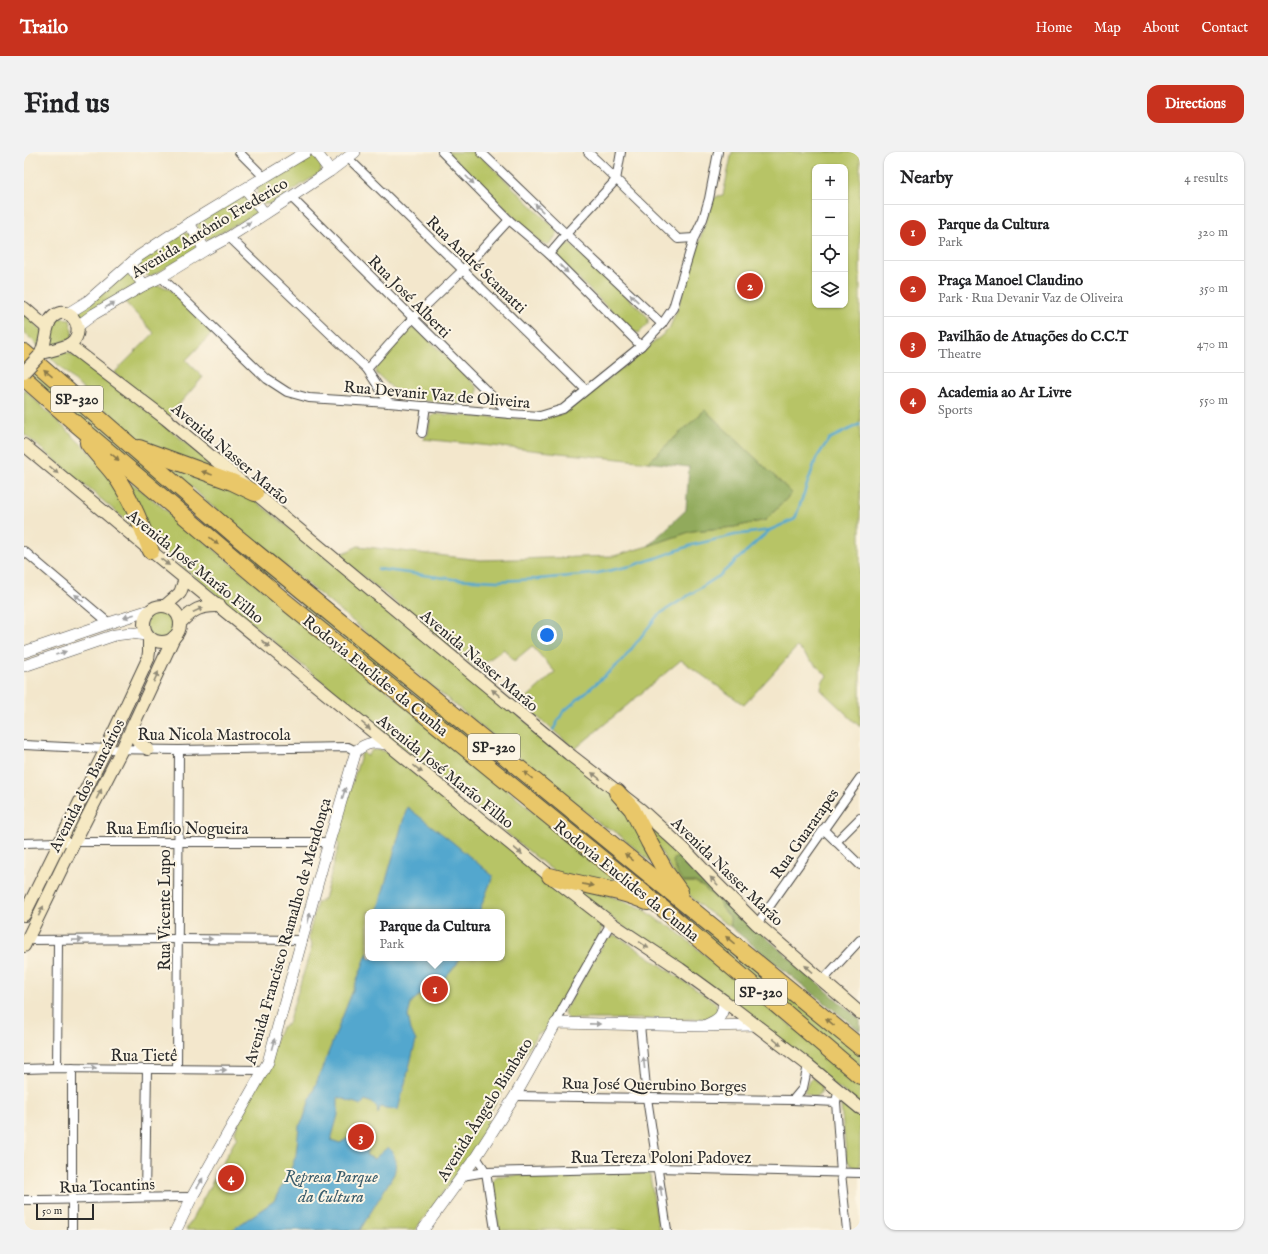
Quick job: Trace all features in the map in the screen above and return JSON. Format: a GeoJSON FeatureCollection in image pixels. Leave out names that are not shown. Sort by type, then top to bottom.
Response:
{"type":"FeatureCollection","features":[{"type":"Feature","properties":{"kind":"highway","name":"Rodovia Euclides da Cunha"},"geometry":{"type":"LineString","coordinates":[[35,354],[130,445],[238,538],[860,1047]]}},
{"type":"Feature","properties":{"kind":"highway","name":"Rodovia Euclides da Cunha"},"geometry":{"type":"LineString","coordinates":[[24,378],[281,598],[662,908],[860,1076]]}},
{"type":"Feature","properties":{"kind":"highway"},"geometry":{"type":"LineString","coordinates":[[75,423],[96,454],[118,480],[127,494],[151,551]]}},
{"type":"Feature","properties":{"kind":"highway"},"geometry":{"type":"LineString","coordinates":[[130,445],[232,482],[255,494]]}},
{"type":"Feature","properties":{"kind":"highway"},"geometry":{"type":"LineString","coordinates":[[617,792],[632,808],[663,868],[691,908]]}},
{"type":"Feature","properties":{"kind":"highway"},"geometry":{"type":"LineString","coordinates":[[550,876],[566,882],[587,884],[623,893],[662,908]]}},
{"type":"Feature","properties":{"kind":"main road"},"geometry":{"type":"LineString","coordinates":[[24,308],[47,328]]}},
{"type":"Feature","properties":{"kind":"main road","name":"Avenida Antônio Frederico"},"geometry":{"type":"LineString","coordinates":[[24,372],[46,337],[50,320],[59,314],[67,314]]}},
{"type":"Feature","properties":{"kind":"main road"},"geometry":{"type":"LineString","coordinates":[[67,314],[73,318],[78,326]]}},
{"type":"Feature","properties":{"kind":"main road","name":"Avenida Antônio Frederico"},"geometry":{"type":"LineString","coordinates":[[69,345],[77,335],[78,326]]}},
{"type":"Feature","properties":{"kind":"main road"},"geometry":{"type":"LineString","coordinates":[[35,354],[69,345]]}},
{"type":"Feature","properties":{"kind":"main road","name":"Avenida Nasser Marão"},"geometry":{"type":"LineString","coordinates":[[69,345],[166,419],[522,715],[640,809],[686,851],[758,924],[860,1013]]}},
{"type":"Feature","properties":{"kind":"main road","name":"Avenida José Marão Filho"},"geometry":{"type":"LineString","coordinates":[[24,445],[185,579],[550,876],[611,923],[680,969],[724,1001],[808,1065],[837,1097],[860,1108]]}},
{"type":"Feature","properties":{"kind":"main road"},"geometry":{"type":"LineString","coordinates":[[165,606],[180,593],[185,579]]}},
{"type":"Feature","properties":{"kind":"main road"},"geometry":{"type":"LineString","coordinates":[[180,624],[177,614],[174,611],[165,606],[154,607],[144,619],[144,630],[154,641],[164,642],[174,637],[180,624],[189,614],[200,607],[220,606]]}},
{"type":"Feature","properties":{"kind":"main road","name":"Avenida dos Bancários"},"geometry":{"type":"LineString","coordinates":[[24,915],[106,749],[148,659],[148,636]]}},
{"type":"Feature","properties":{"kind":"main road","name":"Avenida dos Bancários"},"geometry":{"type":"LineString","coordinates":[[25,942],[132,729],[174,637]]}},
{"type":"Feature","properties":{"kind":"main road"},"geometry":{"type":"LineString","coordinates":[[132,729],[138,741],[148,749]]}},
{"type":"Feature","properties":{"kind":"street"},"geometry":{"type":"LineString","coordinates":[[239,152],[264,177]]}},
{"type":"Feature","properties":{"kind":"street","name":"Avenida Antônio Frederico"},"geometry":{"type":"LineString","coordinates":[[67,314],[88,301],[139,256],[189,223],[306,152]]}},
{"type":"Feature","properties":{"kind":"street"},"geometry":{"type":"LineString","coordinates":[[316,152],[330,171]]}},
{"type":"Feature","properties":{"kind":"street"},"geometry":{"type":"LineString","coordinates":[[442,152],[509,220],[549,254],[640,346]]}},
{"type":"Feature","properties":{"kind":"street"},"geometry":{"type":"LineString","coordinates":[[481,152],[662,324]]}},
{"type":"Feature","properties":{"kind":"street"},"geometry":{"type":"LineString","coordinates":[[588,152],[678,239],[694,238]]}},
{"type":"Feature","properties":{"kind":"street"},"geometry":{"type":"LineString","coordinates":[[549,254],[616,180],[621,152]]}},
{"type":"Feature","properties":{"kind":"street","name":"Rua Devanir Vaz de Oliveira"},"geometry":{"type":"LineString","coordinates":[[161,278],[267,379],[287,392],[309,398],[390,402],[540,416],[563,409],[640,346],[662,324],[673,308],[694,238],[704,219],[718,152]]}},
{"type":"Feature","properties":{"kind":"street","name":"Avenida Antônio Frederico"},"geometry":{"type":"LineString","coordinates":[[78,326],[94,314],[144,285],[161,278],[229,236],[291,197],[352,155]]}},
{"type":"Feature","properties":{"kind":"street","name":"Rua André Scamatti"},"geometry":{"type":"LineString","coordinates":[[352,155],[463,270],[586,390]]}},
{"type":"Feature","properties":{"kind":"street"},"geometry":{"type":"LineString","coordinates":[[246,189],[264,213]]}},
{"type":"Feature","properties":{"kind":"street","name":"Rua José Alberti"},"geometry":{"type":"LineString","coordinates":[[291,197],[510,414]]}},
{"type":"Feature","properties":{"kind":"street"},"geometry":{"type":"LineString","coordinates":[[367,369],[413,318],[463,270],[509,220]]}},
{"type":"Feature","properties":{"kind":"street"},"geometry":{"type":"LineString","coordinates":[[189,223],[205,250]]}},
{"type":"Feature","properties":{"kind":"street"},"geometry":{"type":"LineString","coordinates":[[229,236],[367,369],[390,402]]}},
{"type":"Feature","properties":{"kind":"street"},"geometry":{"type":"LineString","coordinates":[[129,265],[144,285]]}},
{"type":"Feature","properties":{"kind":"street"},"geometry":{"type":"LineString","coordinates":[[422,432],[426,406]]}},
{"type":"Feature","properties":{"kind":"street"},"geometry":{"type":"LineString","coordinates":[[24,551],[109,623],[115,635]]}},
{"type":"Feature","properties":{"kind":"street"},"geometry":{"type":"LineString","coordinates":[[24,652],[150,610]]}},
{"type":"Feature","properties":{"kind":"street"},"geometry":{"type":"LineString","coordinates":[[24,666],[115,635],[131,633],[148,636]]}},
{"type":"Feature","properties":{"kind":"street"},"geometry":{"type":"LineString","coordinates":[[36,647],[41,660]]}},
{"type":"Feature","properties":{"kind":"street"},"geometry":{"type":"LineString","coordinates":[[356,751],[365,745],[375,742],[387,744]]}},
{"type":"Feature","properties":{"kind":"street","name":"Rua Nicola Mastrocola"},"geometry":{"type":"LineString","coordinates":[[24,745],[106,749],[179,750],[348,747],[356,751]]}},
{"type":"Feature","properties":{"kind":"street","name":"Rua Vicente Lupo"},"geometry":{"type":"LineString","coordinates":[[177,1069],[179,750]]}},
{"type":"Feature","properties":{"kind":"street","name":"Avenida Francisco Ramalho de Mendonça"},"geometry":{"type":"LineString","coordinates":[[176,1230],[192,1197],[268,1062],[329,842],[356,751]]}},
{"type":"Feature","properties":{"kind":"street","name":"Rua Guararapes"},"geometry":{"type":"LineString","coordinates":[[758,924],[860,778]]}},
{"type":"Feature","properties":{"kind":"street"},"geometry":{"type":"LineString","coordinates":[[836,842],[860,818]]}},
{"type":"Feature","properties":{"kind":"street"},"geometry":{"type":"LineString","coordinates":[[823,829],[860,865]]}},
{"type":"Feature","properties":{"kind":"street","name":"Rua Emílio Nogueira"},"geometry":{"type":"LineString","coordinates":[[24,843],[329,842]]}},
{"type":"Feature","properties":{"kind":"street","name":"Avenida Ângelo Bimbato"},"geometry":{"type":"LineString","coordinates":[[423,1230],[476,1157],[514,1096],[611,923]]}},
{"type":"Feature","properties":{"kind":"street"},"geometry":{"type":"LineString","coordinates":[[25,942],[178,939],[303,940]]}},
{"type":"Feature","properties":{"kind":"street"},"geometry":{"type":"LineString","coordinates":[[822,980],[860,940]]}},
{"type":"Feature","properties":{"kind":"street"},"geometry":{"type":"LineString","coordinates":[[57,1068],[58,941]]}},
{"type":"Feature","properties":{"kind":"street"},"geometry":{"type":"LineString","coordinates":[[705,1026],[717,1020],[723,1014],[724,1001]]}},
{"type":"Feature","properties":{"kind":"street"},"geometry":{"type":"LineString","coordinates":[[556,1023],[640,1026],[756,1025]]}},
{"type":"Feature","properties":{"kind":"street"},"geometry":{"type":"LineString","coordinates":[[640,1026],[647,1098],[667,1230]]}},
{"type":"Feature","properties":{"kind":"street"},"geometry":{"type":"LineString","coordinates":[[793,1100],[803,1088],[808,1065]]}},
{"type":"Feature","properties":{"kind":"street"},"geometry":{"type":"LineString","coordinates":[[72,1068],[72,1230]]}},
{"type":"Feature","properties":{"kind":"street","name":"Rua Tietê"},"geometry":{"type":"LineString","coordinates":[[24,1069],[264,1070]]}},
{"type":"Feature","properties":{"kind":"street"},"geometry":{"type":"LineString","coordinates":[[145,1197],[146,1069]]}},
{"type":"Feature","properties":{"kind":"street","name":"Rua José Querubino Borges"},"geometry":{"type":"LineString","coordinates":[[514,1096],[793,1100],[837,1097]]}},
{"type":"Feature","properties":{"kind":"street"},"geometry":{"type":"LineString","coordinates":[[837,1097],[841,1173],[847,1230]]}},
{"type":"Feature","properties":{"kind":"street"},"geometry":{"type":"LineString","coordinates":[[476,1157],[486,1172],[495,1230]]}},
{"type":"Feature","properties":{"kind":"street","name":"Rua Tereza Poloni Padovez"},"geometry":{"type":"LineString","coordinates":[[462,1176],[486,1172],[658,1168],[860,1173]]}},
{"type":"Feature","properties":{"kind":"street","name":"Rua Tocantins"},"geometry":{"type":"LineString","coordinates":[[24,1200],[192,1197]]}},
{"type":"Feature","properties":{"kind":"green space"},"geometry":{"type":"Polygon","coordinates":[[[447,152],[477,152],[557,231],[557,235],[548,245],[542,244],[447,152]]]}},
{"type":"Feature","properties":{"kind":"green space"},"geometry":{"type":"Polygon","coordinates":[[[732,152],[860,152],[860,727],[821,690],[822,682],[827,676],[797,647],[744,705],[681,660],[575,749],[521,703],[555,672],[532,646],[514,661],[504,649],[477,668],[338,556],[358,546],[481,560],[614,556],[692,531],[734,527],[766,520],[792,493],[705,410],[648,462],[423,439],[428,434],[430,418],[435,414],[540,420],[564,413],[644,351],[669,329],[677,310],[713,199],[723,195],[732,152]]]}},
{"type":"Feature","properties":{"kind":"green space"},"geometry":{"type":"Polygon","coordinates":[[[309,154],[314,155],[322,165],[320,173],[271,204],[263,204],[257,192],[259,183],[309,154]]]}},
{"type":"Feature","properties":{"kind":"green space"},"geometry":{"type":"Polygon","coordinates":[[[243,195],[247,195],[256,209],[255,214],[207,239],[197,227],[199,221],[243,195]]]}},
{"type":"Feature","properties":{"kind":"green space"},"geometry":{"type":"Polygon","coordinates":[[[181,233],[189,233],[196,245],[195,251],[150,277],[141,271],[138,263],[181,233]]]}},
{"type":"Feature","properties":{"kind":"green space"},"geometry":{"type":"Polygon","coordinates":[[[563,244],[571,244],[648,317],[648,324],[639,333],[632,331],[557,258],[557,251],[563,244]]]}},
{"type":"Feature","properties":{"kind":"green space"},"geometry":{"type":"Polygon","coordinates":[[[128,272],[137,284],[85,317],[78,314],[79,311],[128,272]]]}},
{"type":"Feature","properties":{"kind":"green space"},"geometry":{"type":"Polygon","coordinates":[[[153,285],[169,288],[213,332],[186,360],[203,377],[168,417],[114,373],[154,333],[125,302],[153,285]]]}},
{"type":"Feature","properties":{"kind":"green space"},"geometry":{"type":"Polygon","coordinates":[[[24,312],[44,333],[38,346],[24,332],[24,312]]]}},
{"type":"Feature","properties":{"kind":"green space"},"geometry":{"type":"Polygon","coordinates":[[[59,318],[70,319],[73,338],[50,347],[51,331],[59,318]]]}},
{"type":"Feature","properties":{"kind":"green space"},"geometry":{"type":"Polygon","coordinates":[[[411,328],[419,330],[477,387],[476,397],[468,405],[408,399],[402,397],[376,373],[377,364],[411,328]]]}},
{"type":"Feature","properties":{"kind":"green space"},"geometry":{"type":"Polygon","coordinates":[[[67,352],[76,356],[123,391],[215,467],[213,470],[138,443],[49,356],[67,352]]]}},
{"type":"Feature","properties":{"kind":"green space"},"geometry":{"type":"Polygon","coordinates":[[[38,369],[860,1053],[860,1066],[435,717],[30,378],[38,369]]]}},
{"type":"Feature","properties":{"kind":"green space"},"geometry":{"type":"Polygon","coordinates":[[[24,389],[105,467],[140,532],[24,434],[24,389]]]}},
{"type":"Feature","properties":{"kind":"green space"},"geometry":{"type":"Polygon","coordinates":[[[705,410],[792,493],[766,520],[734,527],[692,531],[648,546],[686,510],[689,467],[648,462],[705,410]]]}},
{"type":"Feature","properties":{"kind":"green space"},"geometry":{"type":"Polygon","coordinates":[[[162,464],[239,488],[315,548],[625,803],[653,862],[613,830],[603,826],[162,464]]]}},
{"type":"Feature","properties":{"kind":"green space"},"geometry":{"type":"Polygon","coordinates":[[[133,484],[426,722],[615,880],[617,885],[561,875],[548,867],[150,540],[128,485],[133,484]]]}},
{"type":"Feature","properties":{"kind":"green space"},"geometry":{"type":"Polygon","coordinates":[[[162,608],[173,613],[178,624],[173,635],[162,640],[151,635],[146,624],[151,613],[162,608]]]}},
{"type":"Feature","properties":{"kind":"green space"},"geometry":{"type":"Polygon","coordinates":[[[372,750],[381,750],[391,754],[602,921],[603,925],[596,945],[546,1031],[537,1034],[488,1116],[488,1128],[486,1132],[455,1177],[415,1230],[186,1230],[237,1137],[235,1132],[237,1126],[281,1028],[288,1023],[312,946],[308,938],[317,903],[324,899],[339,845],[335,837],[362,752],[367,756],[372,750]]]}},
{"type":"Feature","properties":{"kind":"green space"},"geometry":{"type":"Polygon","coordinates":[[[651,828],[655,828],[683,856],[684,882],[694,882],[703,887],[718,900],[730,917],[731,927],[703,908],[683,889],[649,832],[651,828]]]}},
{"type":"Feature","properties":{"kind":"green space"},"geometry":{"type":"Polygon","coordinates":[[[679,856],[683,856],[760,932],[860,1020],[860,1031],[731,927],[730,917],[718,900],[703,887],[695,882],[684,882],[678,875],[673,862],[674,859],[679,856]]]}},
{"type":"Feature","properties":{"kind":"green space"},"geometry":{"type":"Polygon","coordinates":[[[568,883],[587,887],[644,909],[659,921],[671,927],[860,1082],[860,1104],[580,894],[568,883]]]}},
{"type":"Feature","properties":{"kind":"green space"},"geometry":{"type":"Polygon","coordinates":[[[618,936],[716,1003],[718,1012],[712,1019],[568,1019],[565,1016],[564,1011],[604,943],[608,938],[618,936]]]}},
{"type":"Feature","properties":{"kind":"green space"},"geometry":{"type":"Polygon","coordinates":[[[813,1078],[822,1086],[821,1093],[815,1097],[804,1092],[810,1079],[813,1078]]]}},
{"type":"Feature","properties":{"kind":"green space"},"geometry":{"type":"Polygon","coordinates":[[[842,1104],[846,1105],[860,1117],[860,1168],[855,1168],[847,1161],[841,1107],[842,1104]]]}},
{"type":"Feature","properties":{"kind":"green space"},"geometry":{"type":"Polygon","coordinates":[[[647,1172],[650,1176],[659,1230],[499,1230],[492,1181],[497,1176],[647,1172]]]}},
{"type":"Feature","properties":{"kind":"water"},"geometry":{"type":"Polygon","coordinates":[[[407,807],[493,876],[480,909],[378,909],[407,807]]]}},
{"type":"Feature","properties":{"kind":"water","name":"Represa Parque da Cultura"},"geometry":{"type":"Polygon","coordinates":[[[365,960],[365,961],[458,961],[439,984],[416,998],[411,1004],[408,1016],[411,1030],[416,1041],[398,1110],[380,1107],[378,1114],[377,1107],[365,1100],[361,1105],[338,1097],[338,1115],[331,1140],[340,1143],[348,1138],[368,1150],[366,1155],[374,1159],[388,1147],[393,1153],[395,1159],[394,1174],[360,1230],[232,1230],[274,1201],[280,1189],[287,1180],[296,1155],[299,1126],[303,1120],[365,960]]]}},
{"type":"Feature","properties":{"kind":"waterway"},"geometry":{"type":"LineString","coordinates":[[553,730],[563,712],[622,661],[658,615],[719,576],[770,530],[795,519],[816,459],[829,439],[860,424]]}},
{"type":"Feature","properties":{"kind":"waterway"},"geometry":{"type":"LineString","coordinates":[[378,569],[453,579],[498,581],[593,574],[631,566],[692,545],[735,535],[770,530]]}},
{"type":"Feature","properties":{"kind":"place","name":"Praça Manoel Claudino"},"geometry":{"type":"Point","coordinates":[750,286]}},
{"type":"Feature","properties":{"kind":"place","name":"Parque da Cultura"},"geometry":{"type":"Point","coordinates":[435,989]}},
{"type":"Feature","properties":{"kind":"place","name":"Pavilhão de Atuações do C.C.T"},"geometry":{"type":"Point","coordinates":[361,1137]}},
{"type":"Feature","properties":{"kind":"place","name":"Academia ao Ar Livre"},"geometry":{"type":"Point","coordinates":[231,1178]}}]}
